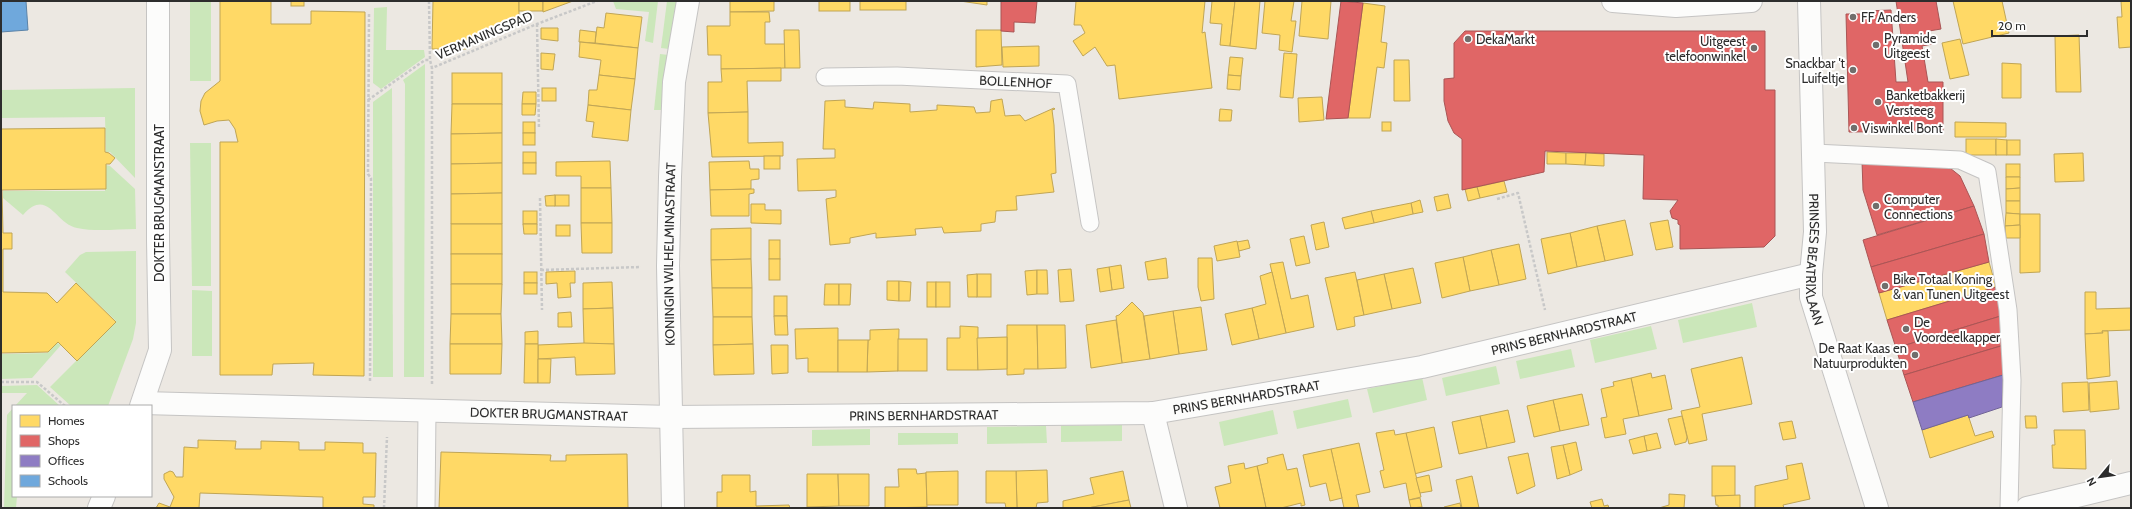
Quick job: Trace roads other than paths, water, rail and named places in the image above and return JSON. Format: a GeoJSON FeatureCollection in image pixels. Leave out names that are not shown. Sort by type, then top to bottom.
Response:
{"type":"FeatureCollection","features":[{"type":"Feature","properties":{"kind":"street","name":"DOKTER BRUGMANSTRAAT"},"geometry":{"type":"LineString","coordinates":[[158,1],[158,240],[160,350],[142,404],[671,417]]}},
{"type":"Feature","properties":{"kind":"street","name":"KONINGIN WILHELMINASTRAAT"},"geometry":{"type":"LineString","coordinates":[[673,508],[668,266],[674,82],[688,1]]}},
{"type":"Feature","properties":{"kind":"street"},"geometry":{"type":"LineString","coordinates":[[1612,1],[1676,6],[1751,1]]}},
{"type":"Feature","properties":{"kind":"street","name":"PRINSES BEATRIXLAAN"},"geometry":{"type":"LineString","coordinates":[[1809,1],[1815,232],[1810,274],[1811,297],[1877,508]]}},
{"type":"Feature","properties":{"kind":"street","name":"PRINS BERNHARDSTRAAT"},"geometry":{"type":"LineString","coordinates":[[671,417],[1153,413],[1422,367],[1810,274]]}},
{"type":"Feature","properties":{"kind":"street"},"geometry":{"type":"LineString","coordinates":[[1153,413],[1176,508]]}},
{"type":"Feature","properties":{"kind":"street"},"geometry":{"type":"LineString","coordinates":[[2027,508],[2131,483]]}},
{"type":"Feature","properties":{"kind":"street"},"geometry":{"type":"LineString","coordinates":[[99,508],[104,497]]}},
{"type":"Feature","properties":{"kind":"lane","name":"BOLLENHOF"},"geometry":{"type":"LineString","coordinates":[[825,77],[897,76],[1067,84],[1090,223]]}},
{"type":"Feature","properties":{"kind":"lane"},"geometry":{"type":"LineString","coordinates":[[1814,153],[1960,160],[1987,172],[2008,310],[2012,380],[2008,508]]}},
{"type":"Feature","properties":{"kind":"lane"},"geometry":{"type":"LineString","coordinates":[[426,508],[427,411]]}},
{"type":"Feature","properties":{"kind":"place","name":"FF Anders"},"geometry":{"type":"Point","coordinates":[1853,17]}},
{"type":"Feature","properties":{"kind":"place","name":"DekaMarkt"},"geometry":{"type":"Point","coordinates":[1468,39]}},
{"type":"Feature","properties":{"kind":"place","name":"Pyramide Uitgeest"},"geometry":{"type":"Point","coordinates":[1876,45]}},
{"type":"Feature","properties":{"kind":"place","name":"Uitgeest telefoonwinkel"},"geometry":{"type":"Point","coordinates":[1754,48]}},
{"type":"Feature","properties":{"kind":"place","name":"Snackbar 't Luifeltje"},"geometry":{"type":"Point","coordinates":[1853,70]}},
{"type":"Feature","properties":{"kind":"place","name":"Banketbakkerij Versteeg"},"geometry":{"type":"Point","coordinates":[1878,102]}},
{"type":"Feature","properties":{"kind":"place","name":"Viswinkel Bont"},"geometry":{"type":"Point","coordinates":[1854,128]}},
{"type":"Feature","properties":{"kind":"place","name":"Computer Connections"},"geometry":{"type":"Point","coordinates":[1876,206]}},
{"type":"Feature","properties":{"kind":"place","name":"Bike Totaal Koning & van Tunen Uitgeest"},"geometry":{"type":"Point","coordinates":[1885,286]}},
{"type":"Feature","properties":{"kind":"place","name":"De Voordeelkapper"},"geometry":{"type":"Point","coordinates":[1906,329]}},
{"type":"Feature","properties":{"kind":"place","name":"De Raat Kaas en Natuurprodukten"},"geometry":{"type":"Point","coordinates":[1915,355]}}]}
